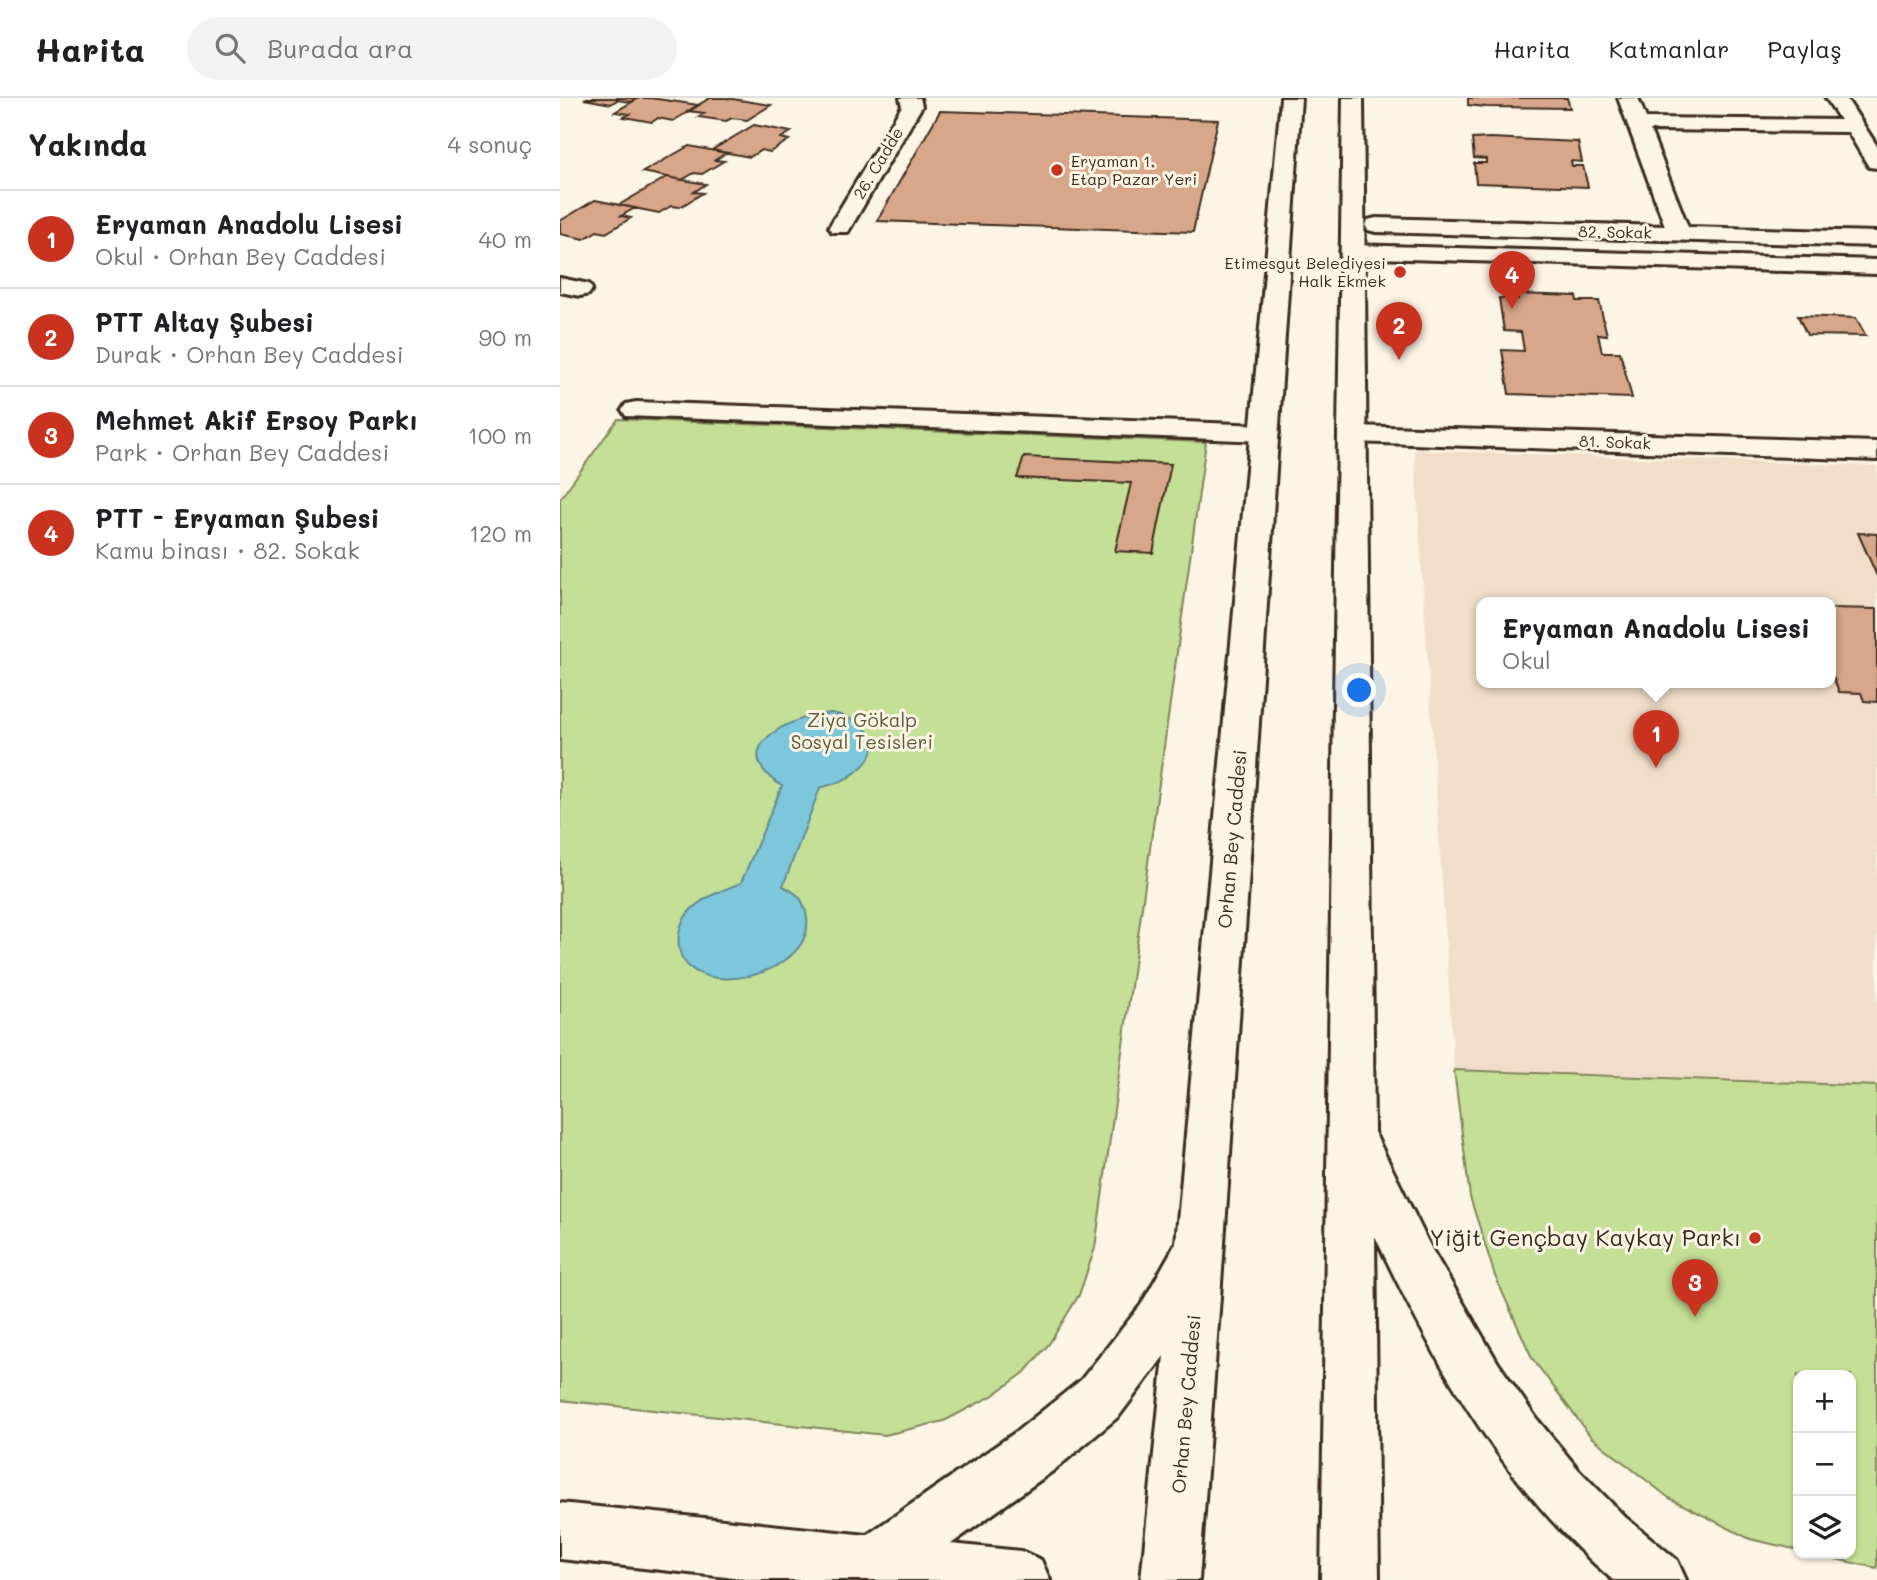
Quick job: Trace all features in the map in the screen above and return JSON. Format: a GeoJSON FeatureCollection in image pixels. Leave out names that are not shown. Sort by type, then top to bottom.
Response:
{"type":"FeatureCollection","features":[{"type":"Feature","properties":{"kind":"main road","name":"26. Cadde"},"geometry":{"type":"LineString","coordinates":[[840,227],[912,107],[910,98]]}},
{"type":"Feature","properties":{"kind":"main road","name":"Orhan Bey Caddesi"},"geometry":{"type":"LineString","coordinates":[[1170,1580],[1200,1242],[1291,98]]}},
{"type":"Feature","properties":{"kind":"main road"},"geometry":{"type":"LineString","coordinates":[[1350,1580],[1353,98]]}},
{"type":"Feature","properties":{"kind":"main road"},"geometry":{"type":"LineString","coordinates":[[1628,98],[1679,233]]}},
{"type":"Feature","properties":{"kind":"main road"},"geometry":{"type":"LineString","coordinates":[[1836,98],[1877,162]]}},
{"type":"Feature","properties":{"kind":"main road"},"geometry":{"type":"LineString","coordinates":[[1638,124],[1854,126]]}},
{"type":"Feature","properties":{"kind":"main road","name":"82. Sokak"},"geometry":{"type":"LineString","coordinates":[[1353,238],[1679,233],[1877,239]]}},
{"type":"Feature","properties":{"kind":"main road"},"geometry":{"type":"LineString","coordinates":[[1353,238],[1877,267]]}},
{"type":"Feature","properties":{"kind":"main road"},"geometry":{"type":"LineString","coordinates":[[636,410],[1265,433]]}},
{"type":"Feature","properties":{"kind":"main road","name":"81. Sokak"},"geometry":{"type":"LineString","coordinates":[[1353,433],[1877,451]]}},
{"type":"Feature","properties":{"kind":"main road"},"geometry":{"type":"LineString","coordinates":[[1351,1132],[1437,1313],[1482,1390],[1538,1463],[1590,1524],[1657,1580]]}},
{"type":"Feature","properties":{"kind":"main road"},"geometry":{"type":"LineString","coordinates":[[874,1564],[1035,1451],[1100,1398],[1159,1322],[1200,1242]]}},
{"type":"Feature","properties":{"kind":"main road"},"geometry":{"type":"LineString","coordinates":[[560,1531],[1021,1580]]}},
{"type":"Feature","properties":{"kind":"shaded area"},"geometry":{"type":"Polygon","coordinates":[[[1414,450],[1877,466],[1877,1086],[1454,1070],[1414,450]]]}},
{"type":"Feature","properties":{"kind":"green space","name":"Ziya Gökalp Sosyal Tesisleri"},"geometry":{"type":"Polygon","coordinates":[[[618,419],[1206,442],[1095,1248],[1079,1295],[1049,1344],[1024,1373],[992,1396],[944,1421],[885,1435],[560,1400],[560,499],[618,419]]]}},
{"type":"Feature","properties":{"kind":"green space"},"geometry":{"type":"Polygon","coordinates":[[[1454,1070],[1877,1086],[1877,1568],[1835,1559],[1856,1559],[1856,1370],[1793,1370],[1793,1549],[1750,1539],[1669,1498],[1591,1437],[1532,1358],[1495,1276],[1470,1197],[1454,1070]]]}},
{"type":"Feature","properties":{"kind":"water"},"geometry":{"type":"Polygon","coordinates":[[[831,713],[863,727],[870,734],[872,752],[867,762],[852,775],[820,788],[783,886],[796,894],[804,905],[807,918],[803,940],[789,957],[767,970],[742,977],[717,978],[696,972],[682,958],[679,935],[682,924],[687,915],[702,901],[741,883],[782,786],[765,772],[759,759],[760,747],[782,727],[815,715],[831,713]]]}},
{"type":"Feature","properties":{"kind":"building"},"geometry":{"type":"Polygon","coordinates":[[[639,98],[631,102],[617,100],[611,104],[584,99],[639,98]]]}},
{"type":"Feature","properties":{"kind":"building"},"geometry":{"type":"Polygon","coordinates":[[[639,98],[699,105],[673,121],[658,118],[652,122],[624,117],[630,114],[615,112],[639,98]]]}},
{"type":"Feature","properties":{"kind":"building"},"geometry":{"type":"Polygon","coordinates":[[[710,98],[771,105],[747,120],[732,118],[726,121],[698,117],[704,113],[688,111],[710,98]]]}},
{"type":"Feature","properties":{"kind":"building"},"geometry":{"type":"Polygon","coordinates":[[[1468,98],[1567,98],[1570,108],[1486,107],[1468,105],[1468,98]]]}},
{"type":"Feature","properties":{"kind":"building","name":"Eryaman 1. Etap Pazar Yeri"},"geometry":{"type":"Polygon","coordinates":[[[940,111],[1218,120],[1193,232],[877,221],[940,111]]]}},
{"type":"Feature","properties":{"kind":"building"},"geometry":{"type":"Polygon","coordinates":[[[754,125],[791,132],[781,138],[789,140],[770,152],[761,150],[750,157],[712,150],[754,125]]]}},
{"type":"Feature","properties":{"kind":"building"},"geometry":{"type":"Polygon","coordinates":[[[1472,139],[1578,142],[1582,162],[1571,161],[1572,166],[1583,166],[1588,187],[1476,183],[1474,163],[1486,163],[1486,159],[1474,158],[1472,139]]]}},
{"type":"Feature","properties":{"kind":"building"},"geometry":{"type":"Polygon","coordinates":[[[689,146],[726,153],[715,160],[724,161],[702,174],[694,173],[682,180],[643,172],[689,146]]]}},
{"type":"Feature","properties":{"kind":"building"},"geometry":{"type":"Polygon","coordinates":[[[667,177],[706,184],[694,192],[703,193],[680,207],[671,206],[659,213],[619,205],[667,177]]]}},
{"type":"Feature","properties":{"kind":"building"},"geometry":{"type":"Polygon","coordinates":[[[595,200],[635,208],[621,216],[631,218],[606,233],[597,231],[584,239],[560,234],[560,221],[595,200]]]}},
{"type":"Feature","properties":{"kind":"building"},"geometry":{"type":"Polygon","coordinates":[[[1517,294],[1576,296],[1577,301],[1599,301],[1607,335],[1598,334],[1602,352],[1620,352],[1632,398],[1509,394],[1502,350],[1524,351],[1521,332],[1504,331],[1499,298],[1518,299],[1517,294]]]}},
{"type":"Feature","properties":{"kind":"building"},"geometry":{"type":"Polygon","coordinates":[[[1798,316],[1856,318],[1866,336],[1807,335],[1798,316]]]}},
{"type":"Feature","properties":{"kind":"building"},"geometry":{"type":"Polygon","coordinates":[[[1024,457],[1171,464],[1153,553],[1115,551],[1131,483],[1017,478],[1024,457]]]}},
{"type":"Feature","properties":{"kind":"building"},"geometry":{"type":"Polygon","coordinates":[[[1858,533],[1877,534],[1877,576],[1858,533]]]}},
{"type":"Feature","properties":{"kind":"building"},"geometry":{"type":"Polygon","coordinates":[[[1836,608],[1877,609],[1877,702],[1864,701],[1861,693],[1839,692],[1836,684],[1836,608]]]}},
{"type":"Feature","properties":{"kind":"place","name":"Eryaman 1. Etap Pazar Yeri"},"geometry":{"type":"Point","coordinates":[1057,170]}},
{"type":"Feature","properties":{"kind":"place","name":"Etimesgut Belediyesi Halk Ekmek"},"geometry":{"type":"Point","coordinates":[1400,272]}},
{"type":"Feature","properties":{"kind":"place","name":"PTT - Eryaman Şubesi"},"geometry":{"type":"Point","coordinates":[1512,309]}},
{"type":"Feature","properties":{"kind":"place","name":"PTT Altay Şubesi"},"geometry":{"type":"Point","coordinates":[1399,360]}},
{"type":"Feature","properties":{"kind":"place","name":"Eryaman Anadolu Lisesi"},"geometry":{"type":"Point","coordinates":[1656,768]}},
{"type":"Feature","properties":{"kind":"place","name":"Yiğit Gençbay Kaykay Parkı"},"geometry":{"type":"Point","coordinates":[1755,1238]}},
{"type":"Feature","properties":{"kind":"place","name":"Mehmet Akif Ersoy Parkı"},"geometry":{"type":"Point","coordinates":[1695,1317]}}]}
